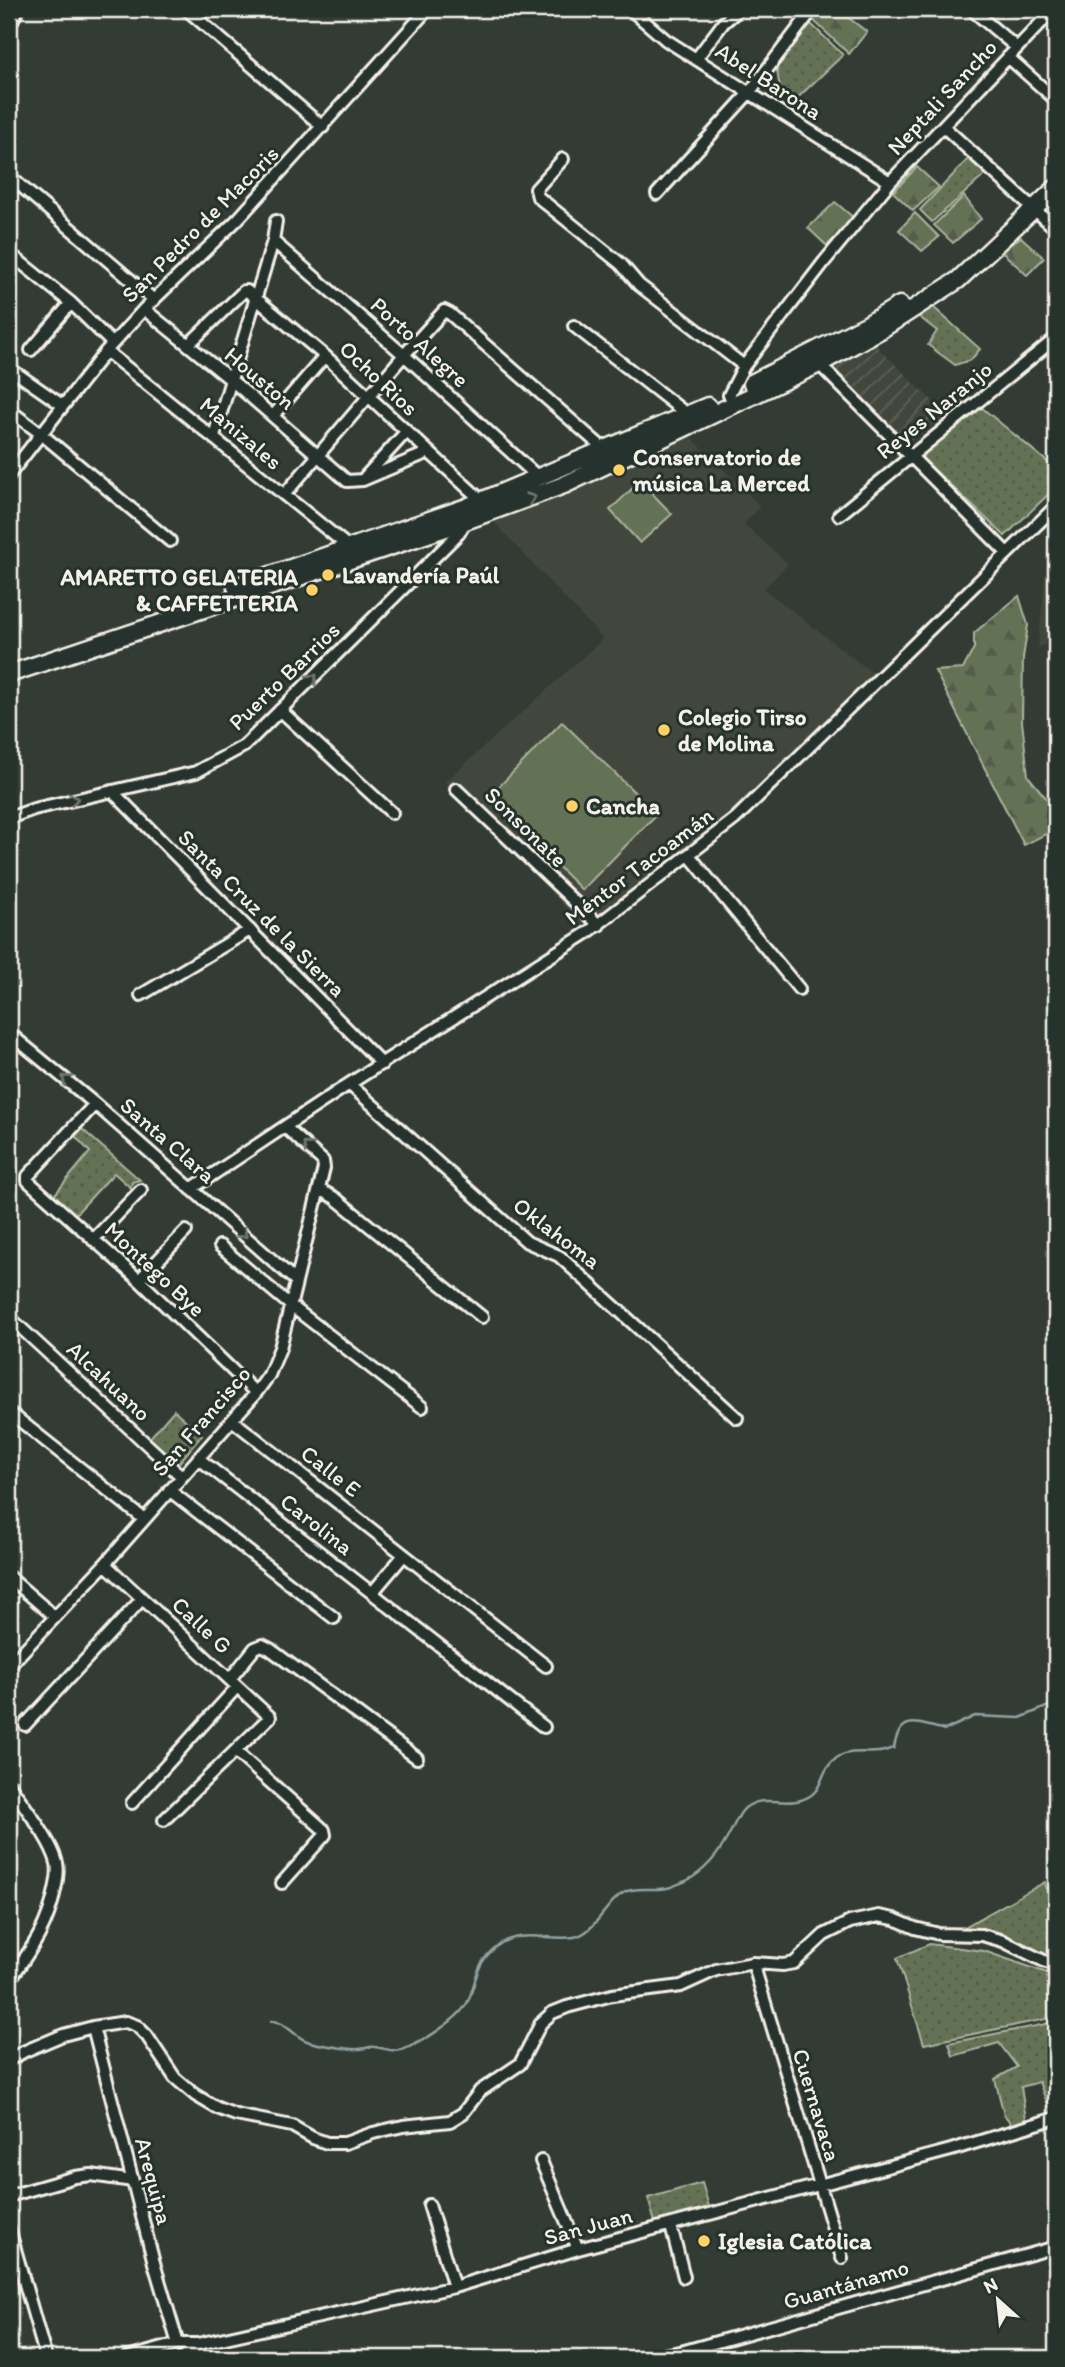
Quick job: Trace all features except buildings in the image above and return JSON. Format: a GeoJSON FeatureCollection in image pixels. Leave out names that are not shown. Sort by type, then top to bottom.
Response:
{"type":"FeatureCollection","features":[{"type":"Feature","properties":{"kind":"street"},"geometry":{"type":"LineString","coordinates":[[12,21],[18,9]]}},
{"type":"Feature","properties":{"kind":"street"},"geometry":{"type":"LineString","coordinates":[[186,9],[323,127]]}},
{"type":"Feature","properties":{"kind":"street","name":"San Pedro de Macoris"},"geometry":{"type":"LineString","coordinates":[[9,475],[109,347],[144,309],[238,219],[428,9]]}},
{"type":"Feature","properties":{"kind":"street","name":"Abel Barona"},"geometry":{"type":"LineString","coordinates":[[630,9],[666,40],[890,182]]}},
{"type":"Feature","properties":{"kind":"street"},"geometry":{"type":"LineString","coordinates":[[657,194],[749,93],[813,9]]}},
{"type":"Feature","properties":{"kind":"street"},"geometry":{"type":"LineString","coordinates":[[971,9],[1017,48]]}},
{"type":"Feature","properties":{"kind":"street","name":"Neptali Sancho"},"geometry":{"type":"LineString","coordinates":[[729,395],[744,366],[890,182],[1054,9]]}},
{"type":"Feature","properties":{"kind":"street"},"geometry":{"type":"LineString","coordinates":[[696,59],[724,22],[736,12]]}},
{"type":"Feature","properties":{"kind":"street"},"geometry":{"type":"LineString","coordinates":[[1008,57],[1056,100]]}},
{"type":"Feature","properties":{"kind":"street"},"geometry":{"type":"LineString","coordinates":[[943,126],[1056,229]]}},
{"type":"Feature","properties":{"kind":"street"},"geometry":{"type":"LineString","coordinates":[[563,159],[536,189],[538,197],[621,264],[639,285],[744,366]]}},
{"type":"Feature","properties":{"kind":"street"},"geometry":{"type":"LineString","coordinates":[[9,176],[154,300]]}},
{"type":"Feature","properties":{"kind":"street"},"geometry":{"type":"LineString","coordinates":[[9,664],[350,548],[564,485],[819,364],[882,329],[958,280],[1056,188]]}},
{"type":"Feature","properties":{"kind":"street"},"geometry":{"type":"LineString","coordinates":[[214,436],[273,241],[276,221]]}},
{"type":"Feature","properties":{"kind":"street","name":"Porto Alegre"},"geometry":{"type":"LineString","coordinates":[[273,241],[538,477]]}},
{"type":"Feature","properties":{"kind":"street","name":"Manizales"},"geometry":{"type":"LineString","coordinates":[[9,255],[71,303],[109,347],[350,548]]}},
{"type":"Feature","properties":{"kind":"street"},"geometry":{"type":"LineString","coordinates":[[9,674],[466,514],[482,501],[719,402],[868,324],[983,256]]}},
{"type":"Feature","properties":{"kind":"street","name":"Ocho Rios"},"geometry":{"type":"LineString","coordinates":[[188,345],[244,291],[249,293],[325,356],[482,501]]}},
{"type":"Feature","properties":{"kind":"street"},"geometry":{"type":"LineString","coordinates":[[31,350],[71,303]]}},
{"type":"Feature","properties":{"kind":"street","name":"Houston"},"geometry":{"type":"LineString","coordinates":[[144,309],[230,379],[346,481],[363,480]]}},
{"type":"Feature","properties":{"kind":"street"},"geometry":{"type":"LineString","coordinates":[[284,495],[444,311],[604,449]]}},
{"type":"Feature","properties":{"kind":"street"},"geometry":{"type":"LineString","coordinates":[[574,326],[688,415]]}},
{"type":"Feature","properties":{"kind":"street","name":"Reyes Naranjo"},"geometry":{"type":"LineString","coordinates":[[839,515],[1056,338]]}},
{"type":"Feature","properties":{"kind":"street"},"geometry":{"type":"LineString","coordinates":[[273,416],[325,356]]}},
{"type":"Feature","properties":{"kind":"street"},"geometry":{"type":"LineString","coordinates":[[819,364],[1007,553]]}},
{"type":"Feature","properties":{"kind":"street"},"geometry":{"type":"LineString","coordinates":[[9,368],[62,405]]}},
{"type":"Feature","properties":{"kind":"street"},"geometry":{"type":"LineString","coordinates":[[9,410],[170,541]]}},
{"type":"Feature","properties":{"kind":"street"},"geometry":{"type":"LineString","coordinates":[[363,480],[405,432]]}},
{"type":"Feature","properties":{"kind":"street"},"geometry":{"type":"LineString","coordinates":[[363,480],[429,452]]}},
{"type":"Feature","properties":{"kind":"street","name":"Méntor Tacoamán"},"geometry":{"type":"LineString","coordinates":[[191,1189],[349,1084],[598,925],[735,819],[1056,506]]}},
{"type":"Feature","properties":{"kind":"street","name":"Puerto Barrios"},"geometry":{"type":"LineString","coordinates":[[9,818],[34,808],[203,769],[244,746],[459,533],[466,514]]}},
{"type":"Feature","properties":{"kind":"street"},"geometry":{"type":"LineString","coordinates":[[280,710],[391,813]]}},
{"type":"Feature","properties":{"kind":"street","name":"Sonsonate"},"geometry":{"type":"LineString","coordinates":[[456,789],[598,925]]}},
{"type":"Feature","properties":{"kind":"street","name":"Santa Cruz de la Sierra"},"geometry":{"type":"LineString","coordinates":[[112,791],[382,1064]]}},
{"type":"Feature","properties":{"kind":"street"},"geometry":{"type":"LineString","coordinates":[[689,855],[799,989]]}},
{"type":"Feature","properties":{"kind":"street"},"geometry":{"type":"LineString","coordinates":[[141,995],[250,930]]}},
{"type":"Feature","properties":{"kind":"street","name":"Santa Clara"},"geometry":{"type":"LineString","coordinates":[[9,1033],[95,1104],[296,1281]]}},
{"type":"Feature","properties":{"kind":"street","name":"Oklahoma"},"geometry":{"type":"LineString","coordinates":[[349,1084],[527,1242],[559,1256],[737,1418]]}},
{"type":"Feature","properties":{"kind":"street","name":"Montego Bye"},"geometry":{"type":"LineString","coordinates":[[95,1104],[28,1176],[28,1181],[139,1280],[256,1393]]}},
{"type":"Feature","properties":{"kind":"street","name":"San Francisco"},"geometry":{"type":"LineString","coordinates":[[9,1666],[105,1564],[269,1375],[280,1348],[319,1189],[323,1161],[285,1127]]}},
{"type":"Feature","properties":{"kind":"street"},"geometry":{"type":"LineString","coordinates":[[319,1189],[335,1198],[482,1317]]}},
{"type":"Feature","properties":{"kind":"street"},"geometry":{"type":"LineString","coordinates":[[93,1240],[141,1190]]}},
{"type":"Feature","properties":{"kind":"street"},"geometry":{"type":"LineString","coordinates":[[139,1280],[186,1231]]}},
{"type":"Feature","properties":{"kind":"street"},"geometry":{"type":"LineString","coordinates":[[220,1246],[290,1305],[422,1407]]}},
{"type":"Feature","properties":{"kind":"street","name":"Alcahuano"},"geometry":{"type":"LineString","coordinates":[[9,1317],[181,1476]]}},
{"type":"Feature","properties":{"kind":"street"},"geometry":{"type":"LineString","coordinates":[[9,1412],[144,1519]]}},
{"type":"Feature","properties":{"kind":"street","name":"Calle E"},"geometry":{"type":"LineString","coordinates":[[232,1420],[546,1666]]}},
{"type":"Feature","properties":{"kind":"street","name":"Carolina"},"geometry":{"type":"LineString","coordinates":[[198,1458],[544,1727]]}},
{"type":"Feature","properties":{"kind":"street"},"geometry":{"type":"LineString","coordinates":[[169,1490],[334,1618]]}},
{"type":"Feature","properties":{"kind":"street"},"geometry":{"type":"LineString","coordinates":[[372,1593],[404,1555]]}},
{"type":"Feature","properties":{"kind":"street","name":"Calle G"},"geometry":{"type":"LineString","coordinates":[[105,1564],[270,1717],[235,1751]]}},
{"type":"Feature","properties":{"kind":"street"},"geometry":{"type":"LineString","coordinates":[[9,1577],[55,1617]]}},
{"type":"Feature","properties":{"kind":"street"},"geometry":{"type":"LineString","coordinates":[[25,1725],[142,1599]]}},
{"type":"Feature","properties":{"kind":"street"},"geometry":{"type":"LineString","coordinates":[[132,1803],[233,1683],[255,1648],[262,1645],[417,1758]]}},
{"type":"Feature","properties":{"kind":"street"},"geometry":{"type":"LineString","coordinates":[[164,1820],[235,1751],[324,1830],[325,1835],[282,1883]]}},
{"type":"Feature","properties":{"kind":"street"},"geometry":{"type":"LineString","coordinates":[[9,1784],[51,1847],[58,1864],[51,1909],[39,1939],[9,1981]]}},
{"type":"Feature","properties":{"kind":"street"},"geometry":{"type":"LineString","coordinates":[[9,2060],[25,2050],[63,2035],[126,2022],[137,2026],[147,2036],[175,2078],[195,2095],[217,2108],[236,2115],[292,2126],[327,2143],[345,2143],[403,2126],[450,2121],[463,2113],[480,2091],[520,2064],[541,2022],[552,2013],[612,1995],[681,1986],[716,1970],[753,1963],[794,1963],[824,1935],[850,1922],[879,1916],[939,1934],[982,1935],[1056,1964]]}},
{"type":"Feature","properties":{"kind":"street","name":"Cuernavaca"},"geometry":{"type":"LineString","coordinates":[[753,1963],[842,2258]]}},
{"type":"Feature","properties":{"kind":"street","name":"Arequipa"},"geometry":{"type":"LineString","coordinates":[[93,2027],[178,2344]]}},
{"type":"Feature","properties":{"kind":"street","name":"San Juan"},"geometry":{"type":"LineString","coordinates":[[127,2358],[178,2344],[198,2344],[454,2287],[578,2249],[951,2150],[1056,2118]]}},
{"type":"Feature","properties":{"kind":"street"},"geometry":{"type":"LineString","coordinates":[[541,2161],[578,2249]]}},
{"type":"Feature","properties":{"kind":"street"},"geometry":{"type":"LineString","coordinates":[[9,2196],[75,2177],[92,2175],[133,2181]]}},
{"type":"Feature","properties":{"kind":"street"},"geometry":{"type":"LineString","coordinates":[[429,2205],[454,2287]]}},
{"type":"Feature","properties":{"kind":"street"},"geometry":{"type":"LineString","coordinates":[[671,2226],[684,2277]]}},
{"type":"Feature","properties":{"kind":"street"},"geometry":{"type":"LineString","coordinates":[[9,2228],[46,2358]]}},
{"type":"Feature","properties":{"kind":"street","name":"Guantánamo"},"geometry":{"type":"LineString","coordinates":[[647,2358],[681,2352],[1056,2247]]}},
{"type":"Feature","properties":{"kind":"street"},"geometry":{"type":"LineString","coordinates":[[183,2358],[198,2344]]}},
{"type":"Feature","properties":{"kind":"shaded area"},"geometry":{"type":"Polygon","coordinates":[[[871,341],[948,416],[909,442],[830,365],[871,341]]]}},
{"type":"Feature","properties":{"kind":"shaded area","name":"Colegio Tirso de Molina"},"geometry":{"type":"Polygon","coordinates":[[[689,435],[760,506],[744,524],[788,564],[764,589],[879,678],[735,819],[589,932],[445,782],[603,639],[491,519],[689,435]]]}},
{"type":"Feature","properties":{"kind":"shaded area"},"geometry":{"type":"Polygon","coordinates":[[[1056,549],[1056,641],[1038,647],[1047,558],[1056,549]]]}},
{"type":"Feature","properties":{"kind":"green space"},"geometry":{"type":"Polygon","coordinates":[[[818,9],[837,9],[867,32],[849,54],[811,18],[818,9]]]}},
{"type":"Feature","properties":{"kind":"green space"},"geometry":{"type":"Polygon","coordinates":[[[810,23],[843,55],[791,104],[781,94],[775,59],[810,23]]]}},
{"type":"Feature","properties":{"kind":"green space"},"geometry":{"type":"Polygon","coordinates":[[[969,158],[986,174],[932,222],[920,210],[969,158]]]}},
{"type":"Feature","properties":{"kind":"green space"},"geometry":{"type":"Polygon","coordinates":[[[917,167],[939,187],[913,211],[893,192],[917,167]]]}},
{"type":"Feature","properties":{"kind":"green space"},"geometry":{"type":"Polygon","coordinates":[[[964,196],[981,219],[953,243],[934,225],[964,196]]]}},
{"type":"Feature","properties":{"kind":"green space"},"geometry":{"type":"Polygon","coordinates":[[[835,202],[854,218],[827,246],[808,228],[835,202]]]}},
{"type":"Feature","properties":{"kind":"green space"},"geometry":{"type":"Polygon","coordinates":[[[915,213],[939,237],[922,251],[899,230],[915,213]]]}},
{"type":"Feature","properties":{"kind":"green space"},"geometry":{"type":"Polygon","coordinates":[[[1021,237],[1044,258],[1027,275],[1001,251],[1021,237]]]}},
{"type":"Feature","properties":{"kind":"green space"},"geometry":{"type":"Polygon","coordinates":[[[931,305],[980,349],[971,360],[955,365],[928,345],[937,331],[917,315],[931,305]]]}},
{"type":"Feature","properties":{"kind":"green space"},"geometry":{"type":"Polygon","coordinates":[[[964,393],[1056,469],[1056,487],[1005,536],[916,453],[945,430],[964,393]]]}},
{"type":"Feature","properties":{"kind":"green space"},"geometry":{"type":"Polygon","coordinates":[[[640,481],[672,514],[640,543],[610,510],[640,481]]]}},
{"type":"Feature","properties":{"kind":"green space"},"geometry":{"type":"Polygon","coordinates":[[[1019,596],[1028,625],[1023,658],[1022,721],[1028,776],[1056,810],[1056,829],[1024,845],[935,671],[963,669],[974,648],[974,633],[1019,596]]]}},
{"type":"Feature","properties":{"kind":"green space","name":"Cancha"},"geometry":{"type":"Polygon","coordinates":[[[562,722],[657,814],[582,890],[488,798],[562,722]]]}},
{"type":"Feature","properties":{"kind":"green space"},"geometry":{"type":"Polygon","coordinates":[[[82,1129],[140,1180],[132,1182],[131,1188],[114,1173],[72,1218],[51,1199],[90,1152],[75,1136],[82,1129]]]}},
{"type":"Feature","properties":{"kind":"green space"},"geometry":{"type":"Polygon","coordinates":[[[174,1410],[202,1435],[177,1465],[147,1441],[174,1410]]]}},
{"type":"Feature","properties":{"kind":"green space"},"geometry":{"type":"Polygon","coordinates":[[[1045,1882],[1056,1929],[1056,1957],[988,1929],[961,1929],[1045,1882]]]}},
{"type":"Feature","properties":{"kind":"green space"},"geometry":{"type":"Polygon","coordinates":[[[929,1944],[984,1951],[1056,1976],[1056,2017],[924,2044],[897,1958],[929,1944]]]}},
{"type":"Feature","properties":{"kind":"green space"},"geometry":{"type":"Polygon","coordinates":[[[1056,2022],[1056,2113],[1052,2115],[1039,2082],[1021,2087],[1026,2119],[1012,2124],[1004,2115],[995,2079],[1017,2067],[999,2043],[953,2056],[949,2043],[1056,2022]]]}},
{"type":"Feature","properties":{"kind":"green space"},"geometry":{"type":"Polygon","coordinates":[[[702,2183],[710,2210],[656,2226],[648,2198],[702,2183]]]}},
{"type":"Feature","properties":{"kind":"waterway"},"geometry":{"type":"LineString","coordinates":[[271,2021],[281,2024],[302,2039],[324,2045],[355,2049],[373,2047],[393,2051],[408,2047],[438,2030],[464,2008],[480,1966],[497,1946],[524,1936],[574,1937],[595,1924],[625,1892],[634,1889],[667,1888],[686,1881],[713,1859],[745,1808],[759,1802],[794,1801],[809,1797],[818,1788],[828,1766],[843,1754],[880,1752],[894,1748],[901,1729],[912,1723],[945,1730],[975,1716],[1020,1718],[1056,1703]]}},
{"type":"Feature","properties":{"kind":"place","name":"Conservatorio de música La Merced"},"geometry":{"type":"Point","coordinates":[619,470]}},
{"type":"Feature","properties":{"kind":"place","name":"Lavandería Paúl"},"geometry":{"type":"Point","coordinates":[328,575]}},
{"type":"Feature","properties":{"kind":"place","name":"AMARETTO GELATERIA & CAFFETTERIA"},"geometry":{"type":"Point","coordinates":[312,590]}},
{"type":"Feature","properties":{"kind":"place","name":"Colegio Tirso de Molina"},"geometry":{"type":"Point","coordinates":[664,730]}},
{"type":"Feature","properties":{"kind":"place","name":"Cancha"},"geometry":{"type":"Point","coordinates":[572,806]}},
{"type":"Feature","properties":{"kind":"place","name":"Iglesia Católica"},"geometry":{"type":"Point","coordinates":[704,2241]}}]}
